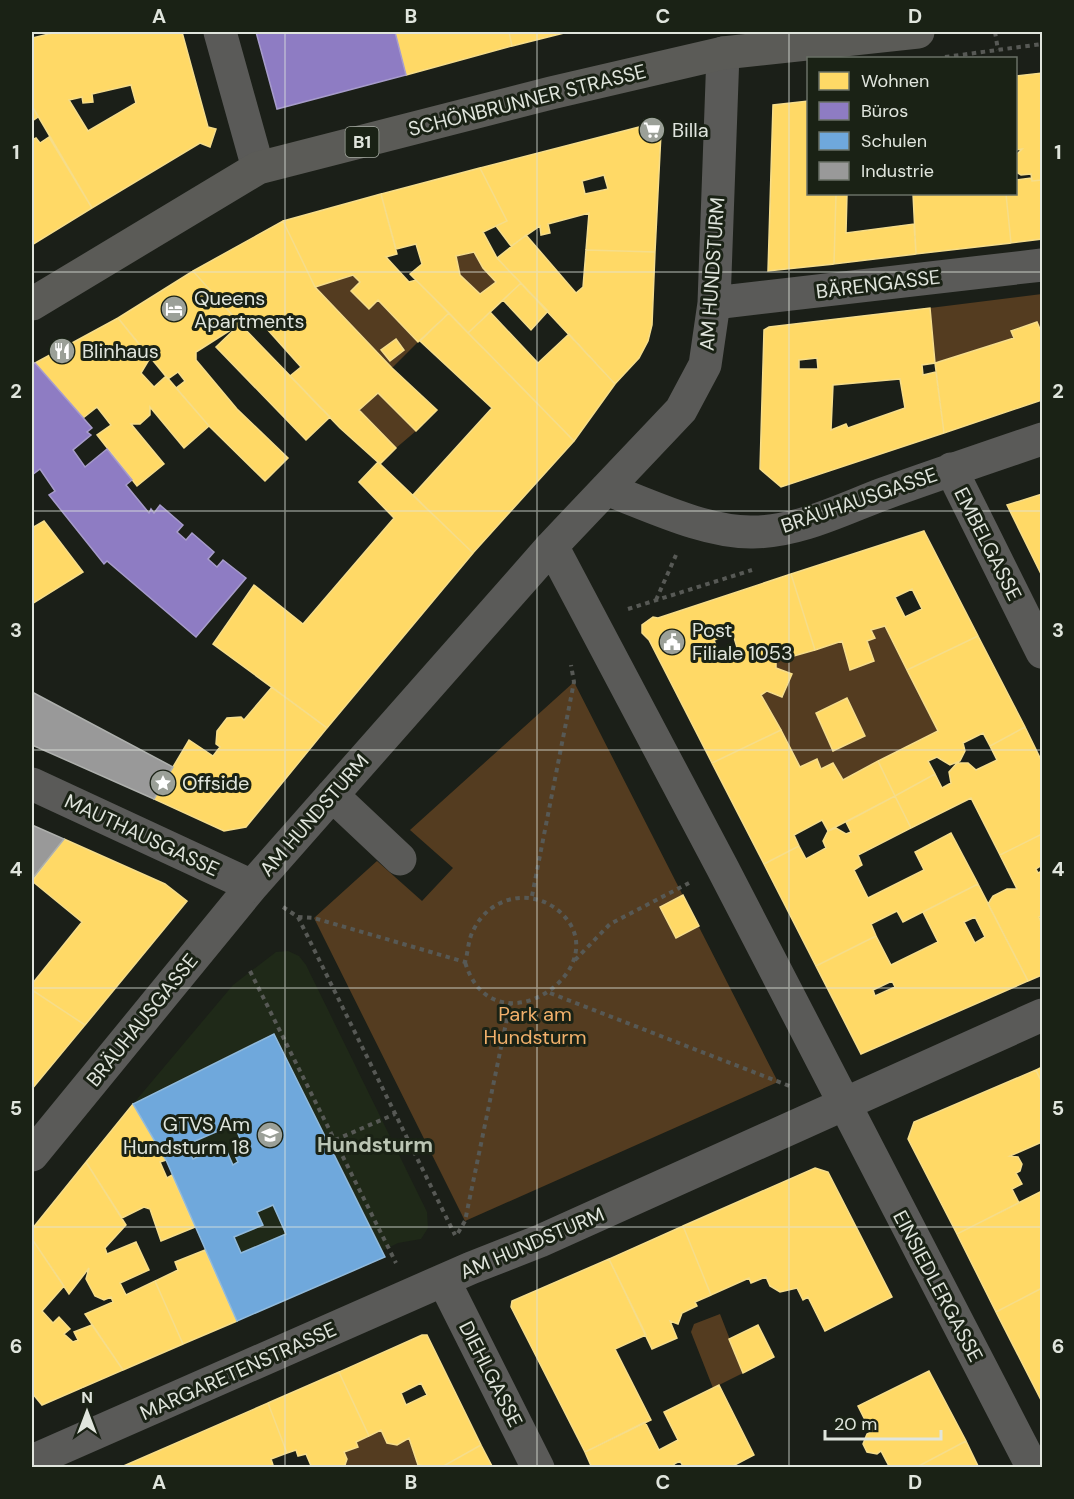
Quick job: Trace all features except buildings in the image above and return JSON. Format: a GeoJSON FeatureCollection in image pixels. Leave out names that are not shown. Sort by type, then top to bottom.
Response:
{"type":"FeatureCollection","features":[{"type":"Feature","properties":{"kind":"main road","name":"SCHÖNBRUNNER STRASSE"},"geometry":{"type":"LineString","coordinates":[[32,304],[258,168],[551,93],[723,53],[918,32]]}},
{"type":"Feature","properties":{"kind":"street"},"geometry":{"type":"LineString","coordinates":[[220,32],[258,168]]}},
{"type":"Feature","properties":{"kind":"street","name":"AM HUNDSTURM"},"geometry":{"type":"LineString","coordinates":[[252,886],[552,546],[681,410],[705,365],[714,303],[723,53]]}},
{"type":"Feature","properties":{"kind":"street","name":"BÄRENGASSE"},"geometry":{"type":"LineString","coordinates":[[714,303],[1042,265]]}},
{"type":"Feature","properties":{"kind":"street","name":"BRÄUHAUSGASSE"},"geometry":{"type":"LineString","coordinates":[[606,489],[691,520],[726,529],[754,532],[804,524],[951,470],[1042,440]]}},
{"type":"Feature","properties":{"kind":"street","name":"EMBELGASSE"},"geometry":{"type":"LineString","coordinates":[[951,470],[1042,652]]}},
{"type":"Feature","properties":{"kind":"street"},"geometry":{"type":"LineString","coordinates":[[552,546],[722,867],[843,1105],[1042,1015]]}},
{"type":"Feature","properties":{"kind":"street","name":"MAUTHAUSGASSE"},"geometry":{"type":"LineString","coordinates":[[32,784],[252,886]]}},
{"type":"Feature","properties":{"kind":"street"},"geometry":{"type":"LineString","coordinates":[[332,795],[400,859]]}},
{"type":"Feature","properties":{"kind":"street","name":"BRÄUHAUSGASSE"},"geometry":{"type":"LineString","coordinates":[[32,1155],[252,886]]}},
{"type":"Feature","properties":{"kind":"street","name":"AM HUNDSTURM"},"geometry":{"type":"LineString","coordinates":[[444,1281],[540,1241],[843,1105]]}},
{"type":"Feature","properties":{"kind":"street","name":"EINSIEDLERGASSE"},"geometry":{"type":"LineString","coordinates":[[843,1105],[1033,1467]]}},
{"type":"Feature","properties":{"kind":"street","name":"MARGARETENSTRASSE"},"geometry":{"type":"LineString","coordinates":[[43,1461],[444,1281]]}},
{"type":"Feature","properties":{"kind":"street","name":"DIEHLGASSE"},"geometry":{"type":"LineString","coordinates":[[444,1281],[538,1467]]}},
{"type":"Feature","properties":{"kind":"path"},"geometry":{"type":"LineString","coordinates":[[995,32],[998,50]]}},
{"type":"Feature","properties":{"kind":"path"},"geometry":{"type":"LineString","coordinates":[[944,57],[1042,44]]}},
{"type":"Feature","properties":{"kind":"path"},"geometry":{"type":"LineString","coordinates":[[656,601],[691,520]]}},
{"type":"Feature","properties":{"kind":"path"},"geometry":{"type":"LineString","coordinates":[[532,897],[574,682],[570,658]]}},
{"type":"Feature","properties":{"kind":"path"},"geometry":{"type":"LineString","coordinates":[[574,960],[575,935],[566,918],[554,906],[532,897],[517,897],[492,907],[473,931],[465,962],[470,978],[487,996],[518,1005],[550,992],[563,980],[574,960],[610,924],[722,867]]}},
{"type":"Feature","properties":{"kind":"path","name":"AM HUNDSTURM"},"geometry":{"type":"LineString","coordinates":[[252,886],[298,917],[456,1237],[444,1281]]}},
{"type":"Feature","properties":{"kind":"path"},"geometry":{"type":"LineString","coordinates":[[298,917],[314,918],[465,962]]}},
{"type":"Feature","properties":{"kind":"path"},"geometry":{"type":"LineString","coordinates":[[250,971],[397,1264],[406,1259]]}},
{"type":"Feature","properties":{"kind":"path"},"geometry":{"type":"LineString","coordinates":[[550,992],[843,1105]]}},
{"type":"Feature","properties":{"kind":"path"},"geometry":{"type":"LineString","coordinates":[[446,1241],[456,1237],[465,1221],[510,1004]]}},
{"type":"Feature","properties":{"kind":"path"},"geometry":{"type":"LineString","coordinates":[[335,1140],[395,1114]]}},
{"type":"Feature","properties":{"kind":"shaded area","name":"GTVS Am Hundsturm 18"},"geometry":{"type":"Polygon","coordinates":[[[288,951],[299,956],[306,965],[427,1212],[428,1228],[421,1239],[398,1243],[382,1251],[385,1257],[237,1321],[166,1160],[133,1104],[233,985],[276,952],[288,951]]]}},
{"type":"Feature","properties":{"kind":"green space"},"geometry":{"type":"Polygon","coordinates":[[[474,252],[496,282],[480,294],[460,275],[456,256],[474,252]]]}},
{"type":"Feature","properties":{"kind":"green space"},"geometry":{"type":"Polygon","coordinates":[[[353,275],[360,282],[352,291],[368,308],[378,300],[418,342],[392,368],[315,287],[353,275]],[[396,339],[381,350],[390,361],[404,350],[396,339]]]}},
{"type":"Feature","properties":{"kind":"green space"},"geometry":{"type":"Polygon","coordinates":[[[1042,294],[1042,328],[1040,329],[1037,322],[1011,330],[1014,338],[935,363],[930,308],[1042,294]]]}},
{"type":"Feature","properties":{"kind":"green space"},"geometry":{"type":"Polygon","coordinates":[[[378,393],[416,431],[396,448],[359,410],[378,393]]]}},
{"type":"Feature","properties":{"kind":"green space"},"geometry":{"type":"Polygon","coordinates":[[[885,626],[938,731],[843,780],[833,763],[821,769],[817,759],[800,767],[761,695],[767,691],[783,697],[792,674],[776,668],[776,661],[842,641],[850,669],[874,661],[867,641],[875,638],[871,630],[885,626]],[[847,699],[816,714],[833,750],[865,736],[847,699]]]}},
{"type":"Feature","properties":{"kind":"green space","name":"Park am Hundsturm"},"geometry":{"type":"Polygon","coordinates":[[[574,682],[778,1082],[465,1221],[314,918],[377,861],[422,901],[453,868],[410,830],[574,682]]]}},
{"type":"Feature","properties":{"kind":"green space"},"geometry":{"type":"Polygon","coordinates":[[[720,1314],[743,1373],[713,1388],[691,1332],[694,1324],[720,1314]]]}},
{"type":"Feature","properties":{"kind":"green space"},"geometry":{"type":"Polygon","coordinates":[[[381,1430],[387,1443],[397,1445],[409,1438],[418,1465],[422,1464],[424,1467],[344,1468],[347,1459],[344,1452],[358,1447],[356,1442],[381,1430]]]}},
{"type":"Feature","properties":{"kind":"place","name":"Billa"},"geometry":{"type":"Point","coordinates":[652,130]}},
{"type":"Feature","properties":{"kind":"place","name":"Queens Apartments"},"geometry":{"type":"Point","coordinates":[174,309]}},
{"type":"Feature","properties":{"kind":"place","name":"Blinhaus"},"geometry":{"type":"Point","coordinates":[62,351]}},
{"type":"Feature","properties":{"kind":"place","name":"Post Filiale 1053"},"geometry":{"type":"Point","coordinates":[672,642]}},
{"type":"Feature","properties":{"kind":"place","name":"Offside"},"geometry":{"type":"Point","coordinates":[163,783]}},
{"type":"Feature","properties":{"kind":"place","name":"GTVS Am Hundsturm 18"},"geometry":{"type":"Point","coordinates":[270,1135]}},
{"type":"Feature","properties":{"kind":"district","name":"Hundsturm"},"geometry":{"type":"Point","coordinates":[375,1145]}}]}
